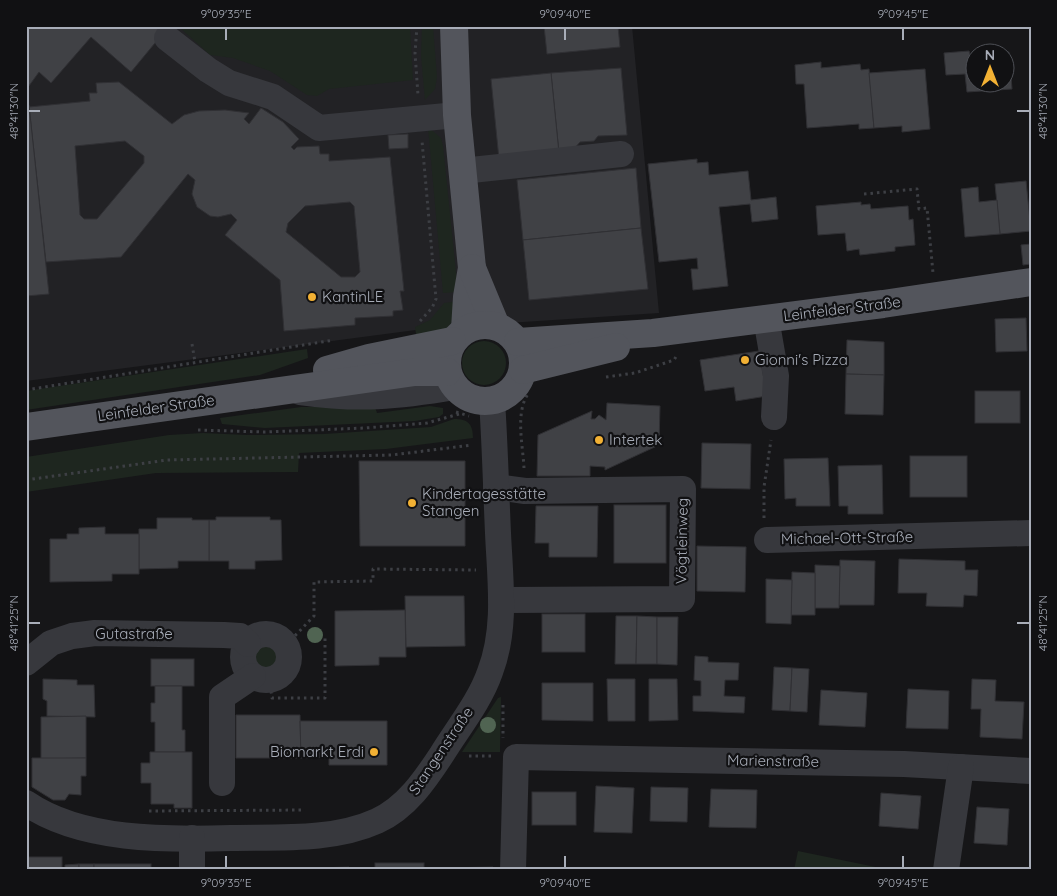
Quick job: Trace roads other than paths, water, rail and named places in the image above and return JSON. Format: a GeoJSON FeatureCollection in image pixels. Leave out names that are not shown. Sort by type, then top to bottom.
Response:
{"type":"FeatureCollection","features":[{"type":"Feature","properties":{"kind":"main road"},"geometry":{"type":"LineString","coordinates":[[444,26],[446,58],[457,115]]}},
{"type":"Feature","properties":{"kind":"main road"},"geometry":{"type":"LineString","coordinates":[[454,26],[457,115],[472,268],[459,335],[446,356],[450,380],[465,396],[478,401],[492,401],[503,398],[526,381],[523,356],[518,342],[508,332],[496,326],[472,268]]}},
{"type":"Feature","properties":{"kind":"main road","name":"Leinfelder Straße"},"geometry":{"type":"LineString","coordinates":[[518,342],[653,333],[1031,282]]}},
{"type":"Feature","properties":{"kind":"main road","name":"Leinfelder Straße"},"geometry":{"type":"LineString","coordinates":[[286,390],[327,370],[459,335],[480,325],[496,326]]}},
{"type":"Feature","properties":{"kind":"main road","name":"Leinfelder Straße"},"geometry":{"type":"LineString","coordinates":[[526,381],[653,333]]}},
{"type":"Feature","properties":{"kind":"main road","name":"Leinfelder Straße"},"geometry":{"type":"LineString","coordinates":[[26,427],[415,372],[450,380]]}},
{"type":"Feature","properties":{"kind":"street"},"geometry":{"type":"LineString","coordinates":[[167,38],[208,70],[229,83],[273,97],[319,128],[457,115]]}},
{"type":"Feature","properties":{"kind":"street"},"geometry":{"type":"LineString","coordinates":[[462,171],[621,154]]}},
{"type":"Feature","properties":{"kind":"street"},"geometry":{"type":"LineString","coordinates":[[766,318],[776,376],[774,417]]}},
{"type":"Feature","properties":{"kind":"street","name":"Stangenstraße"},"geometry":{"type":"LineString","coordinates":[[26,804],[56,820],[78,827],[130,835],[192,838],[317,835],[348,831],[370,824],[401,807],[439,758],[490,673],[500,630],[492,401]]}},
{"type":"Feature","properties":{"kind":"street","name":"Vögtleinweg"},"geometry":{"type":"LineString","coordinates":[[496,487],[525,491],[683,489],[682,599],[500,600]]}},
{"type":"Feature","properties":{"kind":"street","name":"Michael-Ott-Straße"},"geometry":{"type":"LineString","coordinates":[[767,540],[1031,533]]}},
{"type":"Feature","properties":{"kind":"street","name":"Gutastraße"},"geometry":{"type":"LineString","coordinates":[[26,663],[51,643],[72,636],[95,633],[240,636],[248,644]]}},
{"type":"Feature","properties":{"kind":"street"},"geometry":{"type":"LineString","coordinates":[[222,783],[222,697],[261,678],[277,678],[287,667],[289,652],[286,645],[281,640],[268,635],[260,635],[248,644],[244,657],[244,664],[261,678]]}},
{"type":"Feature","properties":{"kind":"street","name":"Marienstraße"},"geometry":{"type":"LineString","coordinates":[[513,870],[510,756],[904,764],[1031,771]]}},
{"type":"Feature","properties":{"kind":"street"},"geometry":{"type":"LineString","coordinates":[[946,870],[960,767]]}},
{"type":"Feature","properties":{"kind":"street"},"geometry":{"type":"LineString","coordinates":[[192,838],[192,870]]}},
{"type":"Feature","properties":{"kind":"place","name":"KantinLE"},"geometry":{"type":"Point","coordinates":[312,297]}},
{"type":"Feature","properties":{"kind":"place","name":"Gionni's Pizza"},"geometry":{"type":"Point","coordinates":[745,360]}},
{"type":"Feature","properties":{"kind":"place","name":"Intertek"},"geometry":{"type":"Point","coordinates":[599,440]}},
{"type":"Feature","properties":{"kind":"place","name":"Kindertagesstätte Stangen"},"geometry":{"type":"Point","coordinates":[412,503]}},
{"type":"Feature","properties":{"kind":"place","name":"Biomarkt Erdi"},"geometry":{"type":"Point","coordinates":[374,752]}}]}
